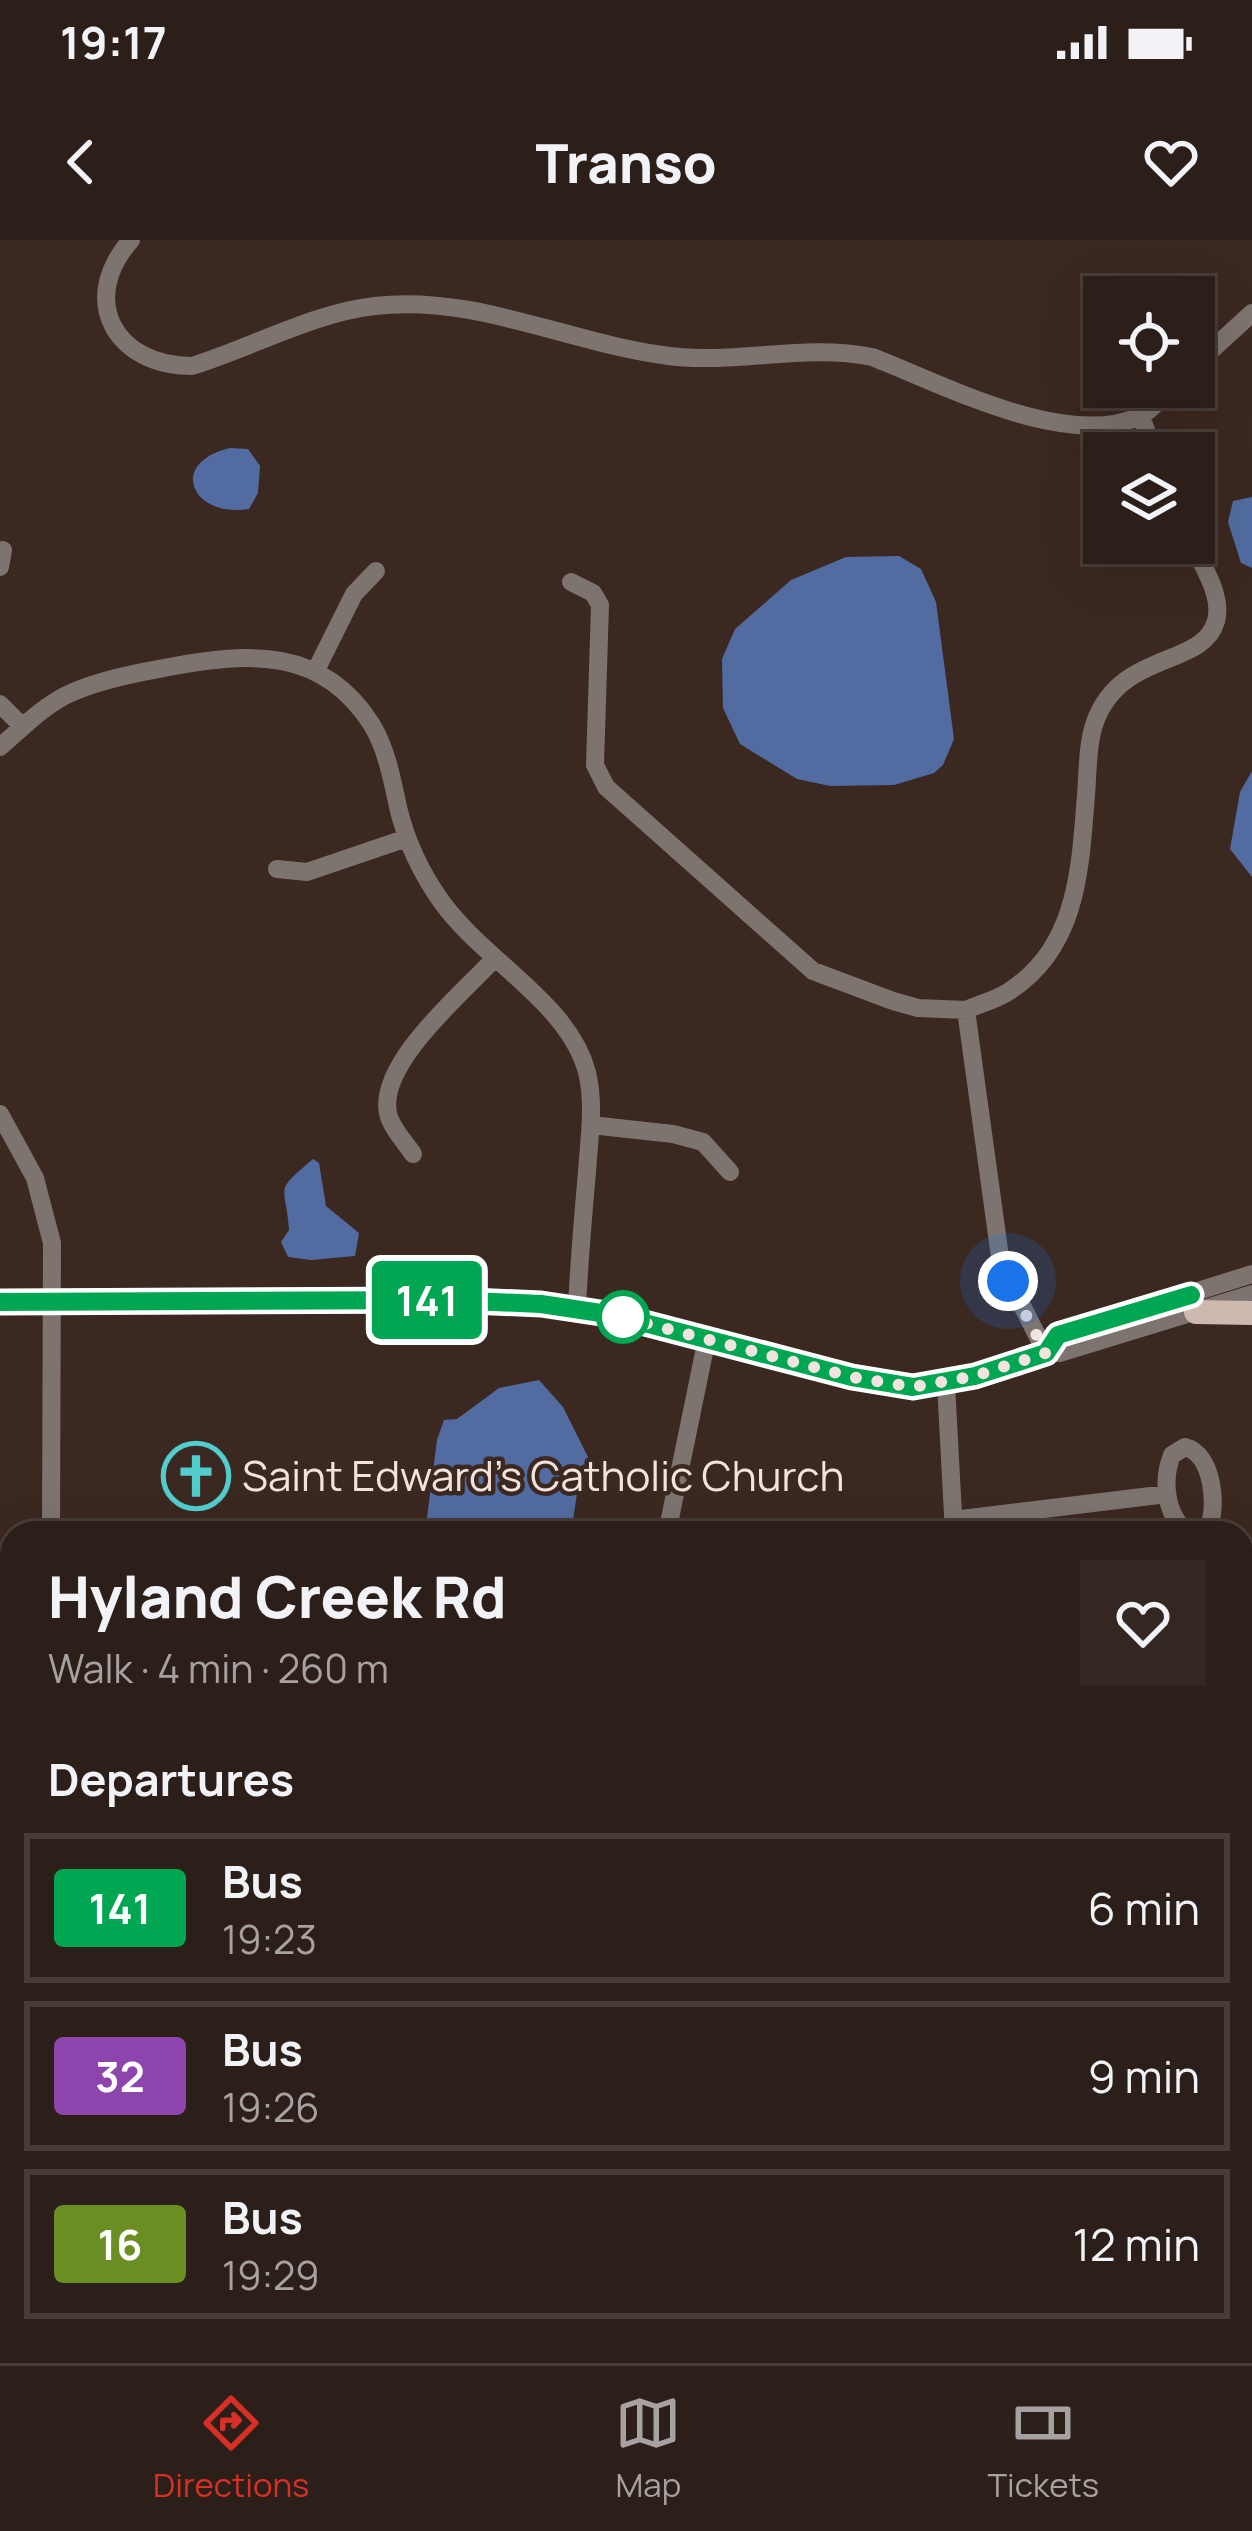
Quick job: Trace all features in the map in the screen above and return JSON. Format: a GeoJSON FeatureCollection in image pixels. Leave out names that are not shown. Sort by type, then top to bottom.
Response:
{"type":"FeatureCollection","features":[{"type":"Feature","properties":{"kind":"main road"},"geometry":{"type":"LineString","coordinates":[[1193,1304],[1252,1313]]}},
{"type":"Feature","properties":{"kind":"street"},"geometry":{"type":"LineString","coordinates":[[131,240],[106,277],[108,316],[133,349],[171,366],[192,366],[373,305],[415,305],[457,309],[663,356],[849,353],[1041,421],[1114,423],[1141,416],[1150,408]]}},
{"type":"Feature","properties":{"kind":"street"},"geometry":{"type":"LineString","coordinates":[[1215,347],[1252,313]]}},
{"type":"Feature","properties":{"kind":"street"},"geometry":{"type":"LineString","coordinates":[[1141,416],[1147,432]]}},
{"type":"Feature","properties":{"kind":"street"},"geometry":{"type":"LineString","coordinates":[[571,582],[593,593],[600,605],[596,765],[606,788],[813,971],[905,1005],[966,1010],[1009,992],[1052,947],[1065,924],[1080,874],[1094,725],[1114,688],[1130,675],[1197,647],[1209,637],[1218,610],[1200,564]]}},
{"type":"Feature","properties":{"kind":"street"},"geometry":{"type":"LineString","coordinates":[[315,672],[354,594],[376,572]]}},
{"type":"Feature","properties":{"kind":"street"},"geometry":{"type":"LineString","coordinates":[[0,747],[70,693],[147,671],[254,656],[281,659],[315,672],[353,699],[383,745],[407,838],[436,894],[462,929],[564,1024],[578,1047],[592,1098],[577,1308]]}},
{"type":"Feature","properties":{"kind":"street"},"geometry":{"type":"LineString","coordinates":[[0,704],[22,727]]}},
{"type":"Feature","properties":{"kind":"street"},"geometry":{"type":"LineString","coordinates":[[277,869],[307,872],[407,838]]}},
{"type":"Feature","properties":{"kind":"street"},"geometry":{"type":"LineString","coordinates":[[413,1154],[388,1114],[391,1082],[406,1055],[493,960]]}},
{"type":"Feature","properties":{"kind":"street"},"geometry":{"type":"LineString","coordinates":[[966,1010],[1001,1264],[1046,1353]]}},
{"type":"Feature","properties":{"kind":"street"},"geometry":{"type":"LineString","coordinates":[[0,1114],[11,1154],[46,1210],[52,1243],[51,1521]]}},
{"type":"Feature","properties":{"kind":"street"},"geometry":{"type":"LineString","coordinates":[[590,1125],[703,1142],[730,1172]]}},
{"type":"Feature","properties":{"kind":"street"},"geometry":{"type":"LineString","coordinates":[[0,1302],[449,1300],[577,1308],[883,1384],[913,1387],[946,1384],[1046,1353],[1060,1353],[1193,1304],[1252,1274]]}},
{"type":"Feature","properties":{"kind":"street"},"geometry":{"type":"LineString","coordinates":[[1193,1304],[1252,1294]]}},
{"type":"Feature","properties":{"kind":"street"},"geometry":{"type":"LineString","coordinates":[[669,1521],[707,1338]]}},
{"type":"Feature","properties":{"kind":"street"},"geometry":{"type":"LineString","coordinates":[[946,1384],[953,1521]]}},
{"type":"Feature","properties":{"kind":"street"},"geometry":{"type":"LineString","coordinates":[[1175,1521],[1167,1494],[1172,1455],[1186,1447],[1200,1452],[1205,1460],[1210,1521]]}},
{"type":"Feature","properties":{"kind":"street"},"geometry":{"type":"LineString","coordinates":[[986,1521],[1167,1494]]}},
{"type":"Feature","properties":{"kind":"water"},"geometry":{"type":"Polygon","coordinates":[[[230,448],[248,449],[260,466],[258,493],[249,509],[213,505],[194,488],[198,465],[230,448]]]}},
{"type":"Feature","properties":{"kind":"water"},"geometry":{"type":"Polygon","coordinates":[[[1252,497],[1252,568],[1241,563],[1228,522],[1233,501],[1252,497]]]}},
{"type":"Feature","properties":{"kind":"water"},"geometry":{"type":"Polygon","coordinates":[[[899,556],[921,569],[936,602],[954,739],[943,765],[934,773],[894,785],[830,786],[797,779],[740,744],[723,708],[722,659],[735,629],[791,580],[846,557],[899,556]]]}},
{"type":"Feature","properties":{"kind":"water"},"geometry":{"type":"Polygon","coordinates":[[[1252,771],[1252,877],[1230,849],[1240,792],[1252,771]]]}},
{"type":"Feature","properties":{"kind":"water"},"geometry":{"type":"Polygon","coordinates":[[[313,1159],[319,1163],[326,1206],[359,1233],[355,1256],[288,1257],[281,1242],[289,1230],[284,1190],[313,1159]]]}},
{"type":"Feature","properties":{"kind":"water"},"geometry":{"type":"Polygon","coordinates":[[[539,1380],[563,1407],[590,1461],[573,1521],[427,1521],[444,1420],[457,1419],[499,1388],[539,1380]]]}},
{"type":"Feature","properties":{"kind":"bus line","name":"141"},"geometry":{"type":"LineString","coordinates":[[0,1302],[449,1300],[541,1304],[614,1315],[852,1377],[913,1387],[942,1385],[1046,1353],[1058,1335],[1191,1295]]}},
{"type":"Feature","properties":{"kind":"place","name":"Saint Edward's Catholic Church"},"geometry":{"type":"Point","coordinates":[196,1476]}},
{"type":"Feature","properties":{"kind":"route"},"geometry":{"type":"LineString","coordinates":[[623,1317],[614,1315],[883,1384],[942,1385],[1046,1353],[1008,1281]]}}]}
